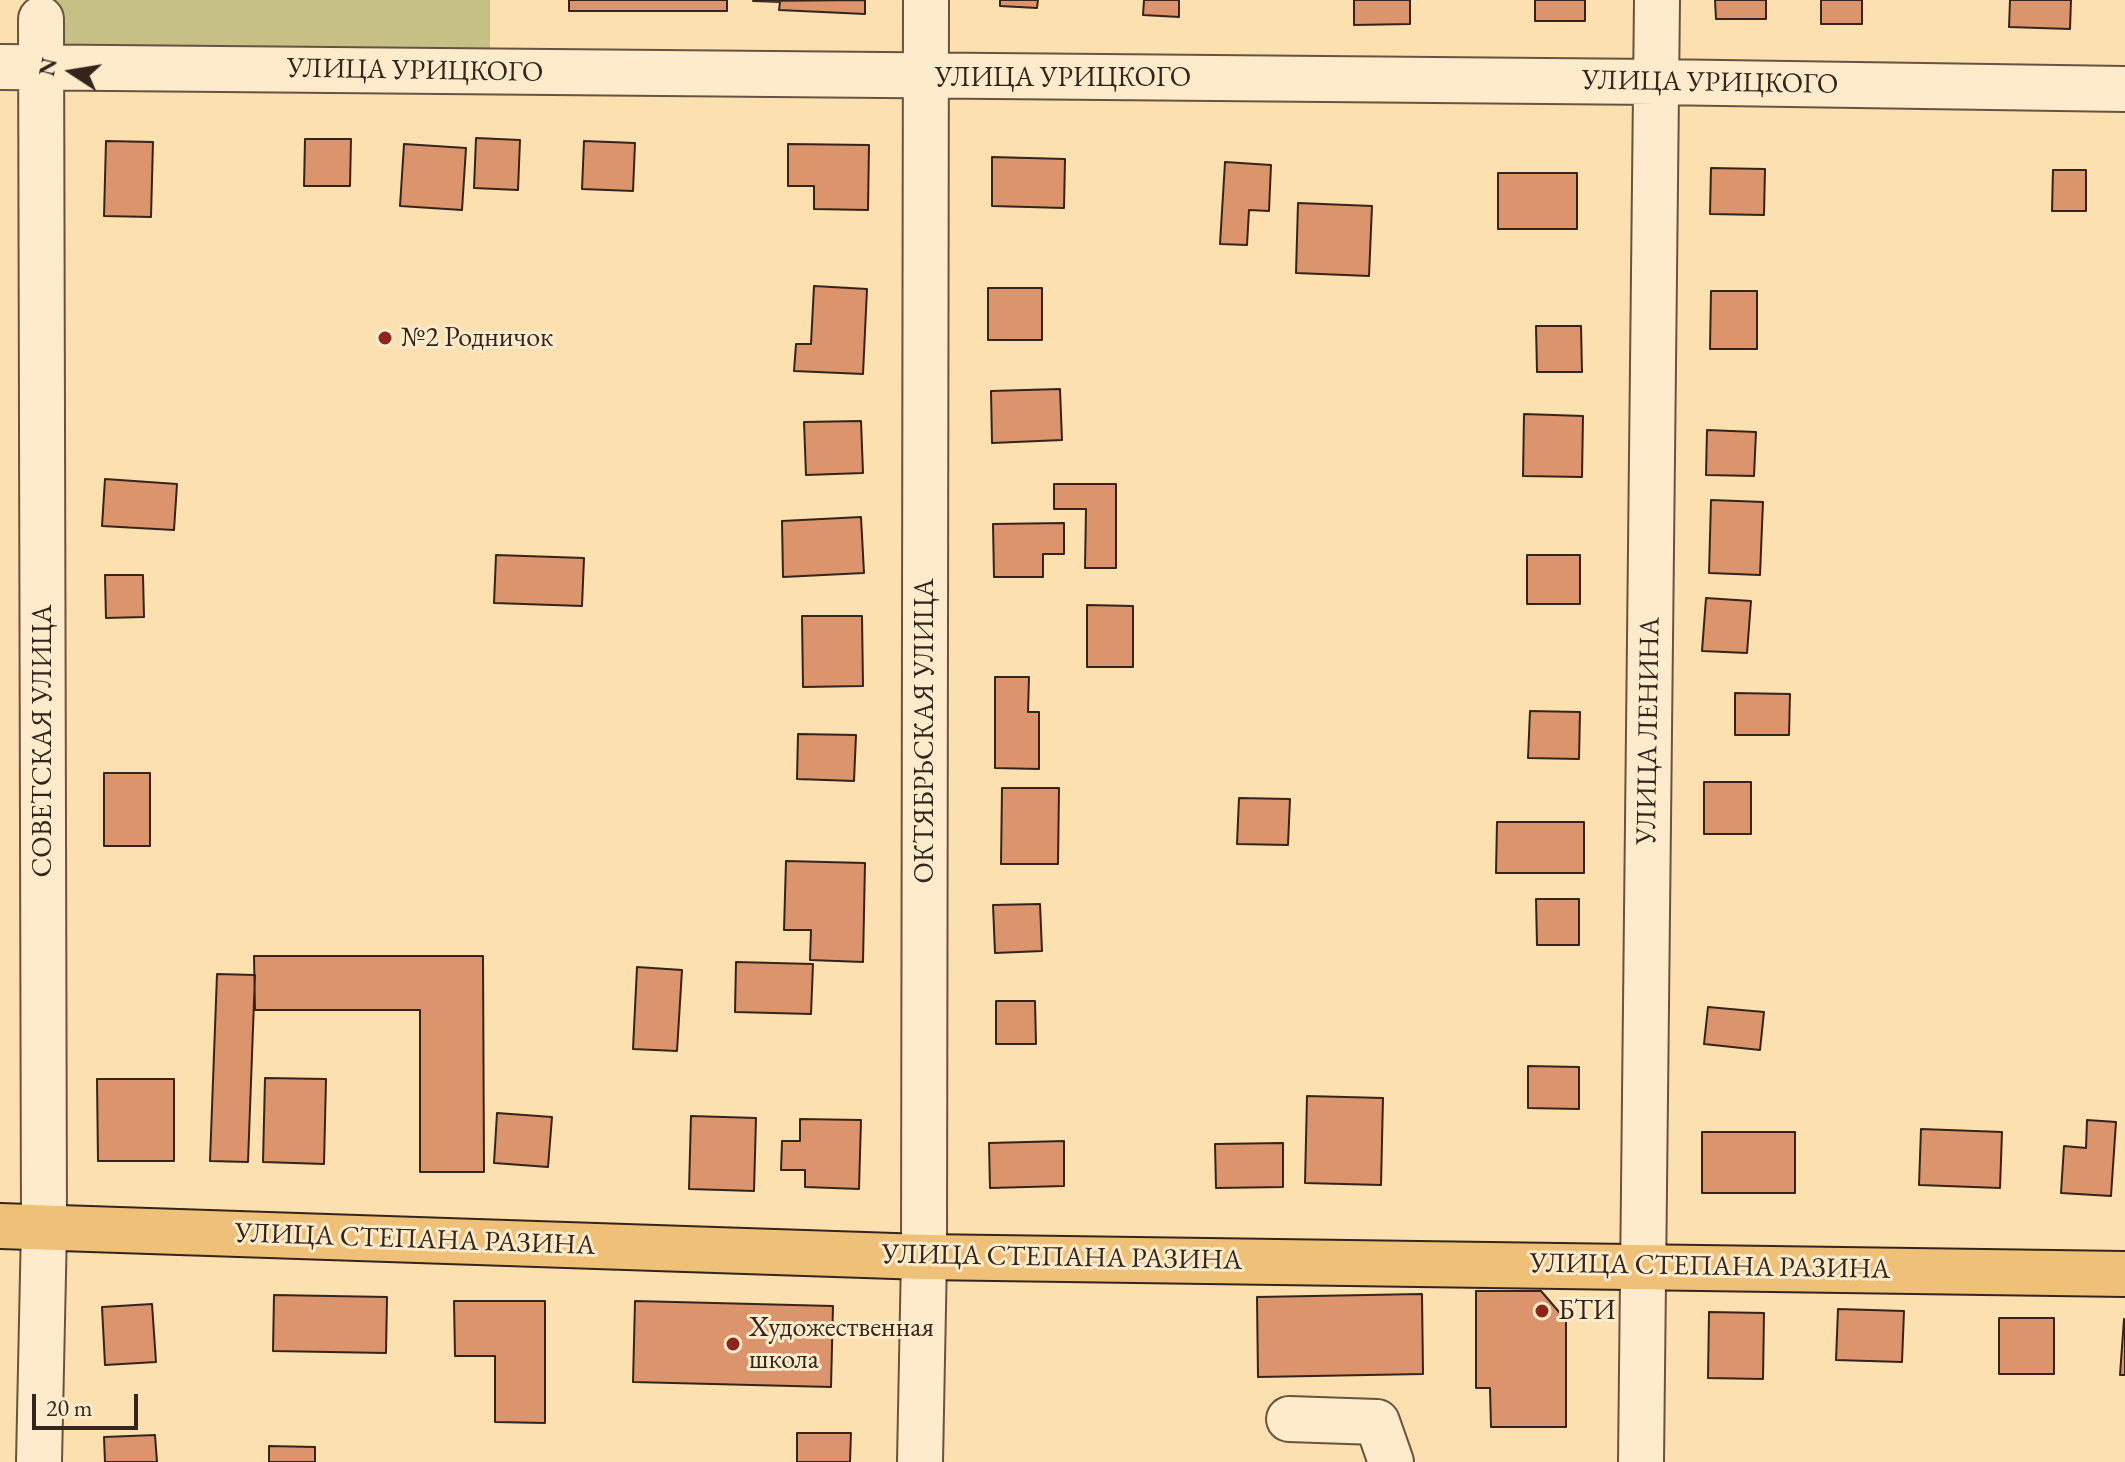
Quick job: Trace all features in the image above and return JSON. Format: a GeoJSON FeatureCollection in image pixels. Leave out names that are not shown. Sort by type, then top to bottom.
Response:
{"type":"FeatureCollection","features":[{"type":"Feature","properties":{"kind":"main road","name":"УЛИЦА СТЕПАНА РАЗИНА"},"geometry":{"type":"LineString","coordinates":[[0,1226],[924,1257],[2125,1274]]}},
{"type":"Feature","properties":{"kind":"street","name":"ОКТЯБРЬСКАЯ УЛИЦА"},"geometry":{"type":"LineString","coordinates":[[920,1462],[924,1257],[926,0]]}},
{"type":"Feature","properties":{"kind":"street","name":"УЛИЦА ЛЕНИНА"},"geometry":{"type":"LineString","coordinates":[[1641,1462],[1657,0]]}},
{"type":"Feature","properties":{"kind":"street","name":"СОВЕТСКАЯ УЛИЦА"},"geometry":{"type":"LineString","coordinates":[[39,1462],[44,1227],[41,19]]}},
{"type":"Feature","properties":{"kind":"street","name":"УЛИЦА УРИЦКОГО"},"geometry":{"type":"LineString","coordinates":[[0,67],[2125,89]]}},
{"type":"Feature","properties":{"kind":"street"},"geometry":{"type":"LineString","coordinates":[[1289,1419],[1377,1422],[1391,1462]]}},
{"type":"Feature","properties":{"kind":"shaded area"},"geometry":{"type":"Polygon","coordinates":[[[42,0],[490,0],[490,72],[43,67],[42,0]]]}},
{"type":"Feature","properties":{"kind":"building"},"geometry":{"type":"Polygon","coordinates":[[[569,0],[727,0],[727,11],[569,11],[569,0]]]}},
{"type":"Feature","properties":{"kind":"building"},"geometry":{"type":"Polygon","coordinates":[[[865,0],[865,14],[779,10],[780,2],[753,1],[865,0]]]}},
{"type":"Feature","properties":{"kind":"building"},"geometry":{"type":"Polygon","coordinates":[[[1000,0],[1038,0],[1037,8],[1000,6],[1000,0]]]}},
{"type":"Feature","properties":{"kind":"building"},"geometry":{"type":"Polygon","coordinates":[[[1144,0],[1179,0],[1179,17],[1143,15],[1144,0]]]}},
{"type":"Feature","properties":{"kind":"building"},"geometry":{"type":"Polygon","coordinates":[[[1354,0],[1410,0],[1410,24],[1354,25],[1354,0]]]}},
{"type":"Feature","properties":{"kind":"building"},"geometry":{"type":"Polygon","coordinates":[[[1535,0],[1585,0],[1585,21],[1535,21],[1535,0]]]}},
{"type":"Feature","properties":{"kind":"building"},"geometry":{"type":"Polygon","coordinates":[[[1715,0],[1766,0],[1766,19],[1716,19],[1715,0]]]}},
{"type":"Feature","properties":{"kind":"building"},"geometry":{"type":"Polygon","coordinates":[[[1821,0],[1862,0],[1862,24],[1821,24],[1821,0]]]}},
{"type":"Feature","properties":{"kind":"building"},"geometry":{"type":"Polygon","coordinates":[[[2010,0],[2071,0],[2070,29],[2009,27],[2010,0]]]}},
{"type":"Feature","properties":{"kind":"building"},"geometry":{"type":"Polygon","coordinates":[[[476,138],[520,140],[518,190],[474,188],[476,138]]]}},
{"type":"Feature","properties":{"kind":"building"},"geometry":{"type":"Polygon","coordinates":[[[305,139],[351,139],[350,186],[304,186],[305,139]]]}},
{"type":"Feature","properties":{"kind":"building"},"geometry":{"type":"Polygon","coordinates":[[[106,141],[153,142],[151,217],[104,216],[106,141]]]}},
{"type":"Feature","properties":{"kind":"building"},"geometry":{"type":"Polygon","coordinates":[[[584,141],[635,143],[633,191],[582,189],[584,141]]]}},
{"type":"Feature","properties":{"kind":"building"},"geometry":{"type":"Polygon","coordinates":[[[404,144],[466,148],[462,210],[400,206],[404,144]]]}},
{"type":"Feature","properties":{"kind":"building"},"geometry":{"type":"Polygon","coordinates":[[[788,144],[869,145],[868,210],[814,209],[814,186],[788,186],[788,144]]]}},
{"type":"Feature","properties":{"kind":"building"},"geometry":{"type":"Polygon","coordinates":[[[992,157],[1065,159],[1064,208],[992,206],[992,157]]]}},
{"type":"Feature","properties":{"kind":"building"},"geometry":{"type":"Polygon","coordinates":[[[1225,162],[1271,165],[1269,211],[1249,210],[1247,245],[1220,244],[1225,162]]]}},
{"type":"Feature","properties":{"kind":"building"},"geometry":{"type":"Polygon","coordinates":[[[1711,168],[1765,169],[1764,215],[1710,214],[1711,168]]]}},
{"type":"Feature","properties":{"kind":"building"},"geometry":{"type":"Polygon","coordinates":[[[2053,170],[2086,170],[2086,211],[2052,211],[2053,170]]]}},
{"type":"Feature","properties":{"kind":"building"},"geometry":{"type":"Polygon","coordinates":[[[1498,173],[1577,173],[1577,229],[1498,229],[1498,173]]]}},
{"type":"Feature","properties":{"kind":"building"},"geometry":{"type":"Polygon","coordinates":[[[1298,203],[1372,206],[1369,276],[1296,273],[1298,203]]]}},
{"type":"Feature","properties":{"kind":"building"},"geometry":{"type":"Polygon","coordinates":[[[814,286],[867,289],[863,374],[794,371],[796,344],[811,344],[814,286]]]}},
{"type":"Feature","properties":{"kind":"building"},"geometry":{"type":"Polygon","coordinates":[[[988,288],[1042,288],[1042,340],[988,340],[988,288]]]}},
{"type":"Feature","properties":{"kind":"building"},"geometry":{"type":"Polygon","coordinates":[[[1711,291],[1757,291],[1757,349],[1710,349],[1711,291]]]}},
{"type":"Feature","properties":{"kind":"building"},"geometry":{"type":"Polygon","coordinates":[[[1536,326],[1581,326],[1582,372],[1537,372],[1536,326]]]}},
{"type":"Feature","properties":{"kind":"building"},"geometry":{"type":"Polygon","coordinates":[[[1060,389],[1062,440],[992,443],[991,391],[1060,389]]]}},
{"type":"Feature","properties":{"kind":"building"},"geometry":{"type":"Polygon","coordinates":[[[1524,414],[1583,416],[1582,477],[1523,476],[1524,414]]]}},
{"type":"Feature","properties":{"kind":"building"},"geometry":{"type":"Polygon","coordinates":[[[861,421],[863,473],[806,475],[804,422],[861,421]]]}},
{"type":"Feature","properties":{"kind":"building"},"geometry":{"type":"Polygon","coordinates":[[[1707,430],[1756,432],[1754,476],[1706,475],[1707,430]]]}},
{"type":"Feature","properties":{"kind":"building"},"geometry":{"type":"Polygon","coordinates":[[[105,479],[177,484],[174,530],[102,526],[105,479]]]}},
{"type":"Feature","properties":{"kind":"building"},"geometry":{"type":"Polygon","coordinates":[[[1054,484],[1116,484],[1116,568],[1085,568],[1086,509],[1054,509],[1054,484]]]}},
{"type":"Feature","properties":{"kind":"building"},"geometry":{"type":"Polygon","coordinates":[[[1711,500],[1763,502],[1760,575],[1709,573],[1711,500]]]}},
{"type":"Feature","properties":{"kind":"building"},"geometry":{"type":"Polygon","coordinates":[[[861,517],[864,573],[783,577],[782,521],[861,517]]]}},
{"type":"Feature","properties":{"kind":"building"},"geometry":{"type":"Polygon","coordinates":[[[1064,523],[1064,554],[1043,554],[1043,577],[994,577],[993,524],[1064,523]]]}},
{"type":"Feature","properties":{"kind":"building"},"geometry":{"type":"Polygon","coordinates":[[[496,555],[584,558],[582,606],[494,603],[496,555]]]}},
{"type":"Feature","properties":{"kind":"building"},"geometry":{"type":"Polygon","coordinates":[[[1527,555],[1580,555],[1580,604],[1527,604],[1527,555]]]}},
{"type":"Feature","properties":{"kind":"building"},"geometry":{"type":"Polygon","coordinates":[[[105,575],[143,575],[144,617],[106,618],[105,575]]]}},
{"type":"Feature","properties":{"kind":"building"},"geometry":{"type":"Polygon","coordinates":[[[1706,598],[1751,601],[1747,653],[1702,651],[1706,598]]]}},
{"type":"Feature","properties":{"kind":"building"},"geometry":{"type":"Polygon","coordinates":[[[1087,605],[1133,606],[1133,667],[1087,667],[1087,605]]]}},
{"type":"Feature","properties":{"kind":"building"},"geometry":{"type":"Polygon","coordinates":[[[802,616],[862,616],[863,686],[803,687],[802,616]]]}},
{"type":"Feature","properties":{"kind":"building"},"geometry":{"type":"Polygon","coordinates":[[[995,677],[1029,677],[1028,712],[1039,712],[1039,769],[995,768],[995,677]]]}},
{"type":"Feature","properties":{"kind":"building"},"geometry":{"type":"Polygon","coordinates":[[[1735,693],[1790,694],[1789,735],[1735,735],[1735,693]]]}},
{"type":"Feature","properties":{"kind":"building"},"geometry":{"type":"Polygon","coordinates":[[[1530,711],[1580,712],[1579,759],[1528,758],[1530,711]]]}},
{"type":"Feature","properties":{"kind":"building"},"geometry":{"type":"Polygon","coordinates":[[[798,734],[856,735],[854,781],[797,779],[798,734]]]}},
{"type":"Feature","properties":{"kind":"building"},"geometry":{"type":"Polygon","coordinates":[[[104,773],[150,773],[150,846],[104,846],[104,773]]]}},
{"type":"Feature","properties":{"kind":"building"},"geometry":{"type":"Polygon","coordinates":[[[1704,782],[1751,782],[1751,834],[1704,834],[1704,782]]]}},
{"type":"Feature","properties":{"kind":"building"},"geometry":{"type":"Polygon","coordinates":[[[1002,788],[1059,788],[1058,864],[1001,864],[1002,788]]]}},
{"type":"Feature","properties":{"kind":"building"},"geometry":{"type":"Polygon","coordinates":[[[1239,798],[1290,799],[1288,845],[1237,844],[1239,798]]]}},
{"type":"Feature","properties":{"kind":"building"},"geometry":{"type":"Polygon","coordinates":[[[1497,822],[1584,822],[1584,873],[1496,873],[1497,822]]]}},
{"type":"Feature","properties":{"kind":"building"},"geometry":{"type":"Polygon","coordinates":[[[786,861],[865,863],[863,962],[810,960],[811,930],[784,930],[786,861]]]}},
{"type":"Feature","properties":{"kind":"building"},"geometry":{"type":"Polygon","coordinates":[[[1536,899],[1579,899],[1579,945],[1537,945],[1536,899]]]}},
{"type":"Feature","properties":{"kind":"building"},"geometry":{"type":"Polygon","coordinates":[[[1040,904],[1042,951],[995,953],[993,905],[1040,904]]]}},
{"type":"Feature","properties":{"kind":"building"},"geometry":{"type":"Polygon","coordinates":[[[254,956],[483,956],[484,1172],[420,1172],[420,1010],[255,1010],[254,956]]]}},
{"type":"Feature","properties":{"kind":"building"},"geometry":{"type":"Polygon","coordinates":[[[736,962],[813,964],[811,1014],[735,1012],[736,962]]]}},
{"type":"Feature","properties":{"kind":"building"},"geometry":{"type":"Polygon","coordinates":[[[637,967],[682,970],[677,1051],[633,1049],[637,967]]]}},
{"type":"Feature","properties":{"kind":"building"},"geometry":{"type":"Polygon","coordinates":[[[217,974],[255,975],[248,1162],[210,1161],[217,974]]]}},
{"type":"Feature","properties":{"kind":"building"},"geometry":{"type":"Polygon","coordinates":[[[996,1001],[1035,1001],[1036,1044],[996,1044],[996,1001]]]}},
{"type":"Feature","properties":{"kind":"building"},"geometry":{"type":"Polygon","coordinates":[[[1708,1007],[1764,1012],[1760,1050],[1704,1044],[1708,1007]]]}},
{"type":"Feature","properties":{"kind":"building"},"geometry":{"type":"Polygon","coordinates":[[[1528,1066],[1579,1067],[1579,1109],[1528,1108],[1528,1066]]]}},
{"type":"Feature","properties":{"kind":"building"},"geometry":{"type":"Polygon","coordinates":[[[265,1078],[326,1079],[324,1164],[263,1162],[265,1078]]]}},
{"type":"Feature","properties":{"kind":"building"},"geometry":{"type":"Polygon","coordinates":[[[97,1079],[174,1079],[174,1161],[98,1161],[97,1079]]]}},
{"type":"Feature","properties":{"kind":"building"},"geometry":{"type":"Polygon","coordinates":[[[1307,1096],[1383,1098],[1381,1185],[1305,1183],[1307,1096]]]}},
{"type":"Feature","properties":{"kind":"building"},"geometry":{"type":"Polygon","coordinates":[[[497,1113],[552,1117],[548,1167],[494,1163],[497,1113]]]}},
{"type":"Feature","properties":{"kind":"building"},"geometry":{"type":"Polygon","coordinates":[[[691,1116],[756,1118],[754,1191],[689,1189],[691,1116]]]}},
{"type":"Feature","properties":{"kind":"building"},"geometry":{"type":"Polygon","coordinates":[[[800,1119],[861,1120],[859,1189],[805,1187],[805,1170],[781,1170],[782,1141],[800,1141],[800,1119]]]}},
{"type":"Feature","properties":{"kind":"building"},"geometry":{"type":"Polygon","coordinates":[[[2087,1120],[2116,1122],[2111,1196],[2061,1193],[2064,1146],[2086,1148],[2087,1120]]]}},
{"type":"Feature","properties":{"kind":"building"},"geometry":{"type":"Polygon","coordinates":[[[1921,1129],[2002,1132],[2000,1188],[1919,1185],[1921,1129]]]}},
{"type":"Feature","properties":{"kind":"building"},"geometry":{"type":"Polygon","coordinates":[[[1702,1132],[1795,1132],[1795,1193],[1702,1193],[1702,1132]]]}},
{"type":"Feature","properties":{"kind":"building"},"geometry":{"type":"Polygon","coordinates":[[[1064,1141],[1064,1186],[990,1188],[989,1143],[1064,1141]]]}},
{"type":"Feature","properties":{"kind":"building"},"geometry":{"type":"Polygon","coordinates":[[[1283,1143],[1283,1187],[1216,1188],[1215,1144],[1283,1143]]]}},
{"type":"Feature","properties":{"kind":"building"},"geometry":{"type":"Polygon","coordinates":[[[1476,1291],[1541,1291],[1566,1320],[1566,1427],[1491,1427],[1490,1388],[1476,1388],[1476,1291]]]}},
{"type":"Feature","properties":{"kind":"building"},"geometry":{"type":"Polygon","coordinates":[[[1422,1294],[1423,1374],[1258,1377],[1257,1297],[1422,1294]]]}},
{"type":"Feature","properties":{"kind":"building"},"geometry":{"type":"Polygon","coordinates":[[[274,1295],[387,1297],[386,1353],[273,1351],[274,1295]]]}},
{"type":"Feature","properties":{"kind":"building"},"geometry":{"type":"Polygon","coordinates":[[[454,1301],[545,1301],[545,1423],[495,1422],[495,1356],[455,1356],[454,1301]]]}},
{"type":"Feature","properties":{"kind":"building","name":"Художественная школа"},"geometry":{"type":"Polygon","coordinates":[[[635,1301],[833,1306],[831,1387],[633,1382],[635,1301]]]}},
{"type":"Feature","properties":{"kind":"building"},"geometry":{"type":"Polygon","coordinates":[[[152,1304],[156,1362],[105,1365],[102,1307],[152,1304]]]}},
{"type":"Feature","properties":{"kind":"building"},"geometry":{"type":"Polygon","coordinates":[[[1838,1309],[1904,1311],[1902,1362],[1836,1360],[1838,1309]]]}},
{"type":"Feature","properties":{"kind":"building"},"geometry":{"type":"Polygon","coordinates":[[[1709,1312],[1764,1313],[1763,1379],[1708,1378],[1709,1312]]]}},
{"type":"Feature","properties":{"kind":"building"},"geometry":{"type":"Polygon","coordinates":[[[1999,1318],[2054,1318],[2054,1374],[1999,1374],[1999,1318]]]}},
{"type":"Feature","properties":{"kind":"building"},"geometry":{"type":"Polygon","coordinates":[[[2124,1319],[2125,1375],[2120,1375],[2124,1319]]]}},
{"type":"Feature","properties":{"kind":"building"},"geometry":{"type":"Polygon","coordinates":[[[797,1433],[851,1433],[850,1462],[797,1462],[797,1433]]]}},
{"type":"Feature","properties":{"kind":"building"},"geometry":{"type":"Polygon","coordinates":[[[155,1435],[157,1462],[105,1462],[104,1437],[155,1435]]]}},
{"type":"Feature","properties":{"kind":"building"},"geometry":{"type":"Polygon","coordinates":[[[269,1446],[315,1447],[315,1462],[269,1462],[269,1446]]]}},
{"type":"Feature","properties":{"kind":"place","name":"№2 Родничок"},"geometry":{"type":"Point","coordinates":[385,338]}},
{"type":"Feature","properties":{"kind":"place","name":"БТИ"},"geometry":{"type":"Point","coordinates":[1542,1311]}},
{"type":"Feature","properties":{"kind":"place","name":"Художественная школа"},"geometry":{"type":"Point","coordinates":[733,1344]}}]}
